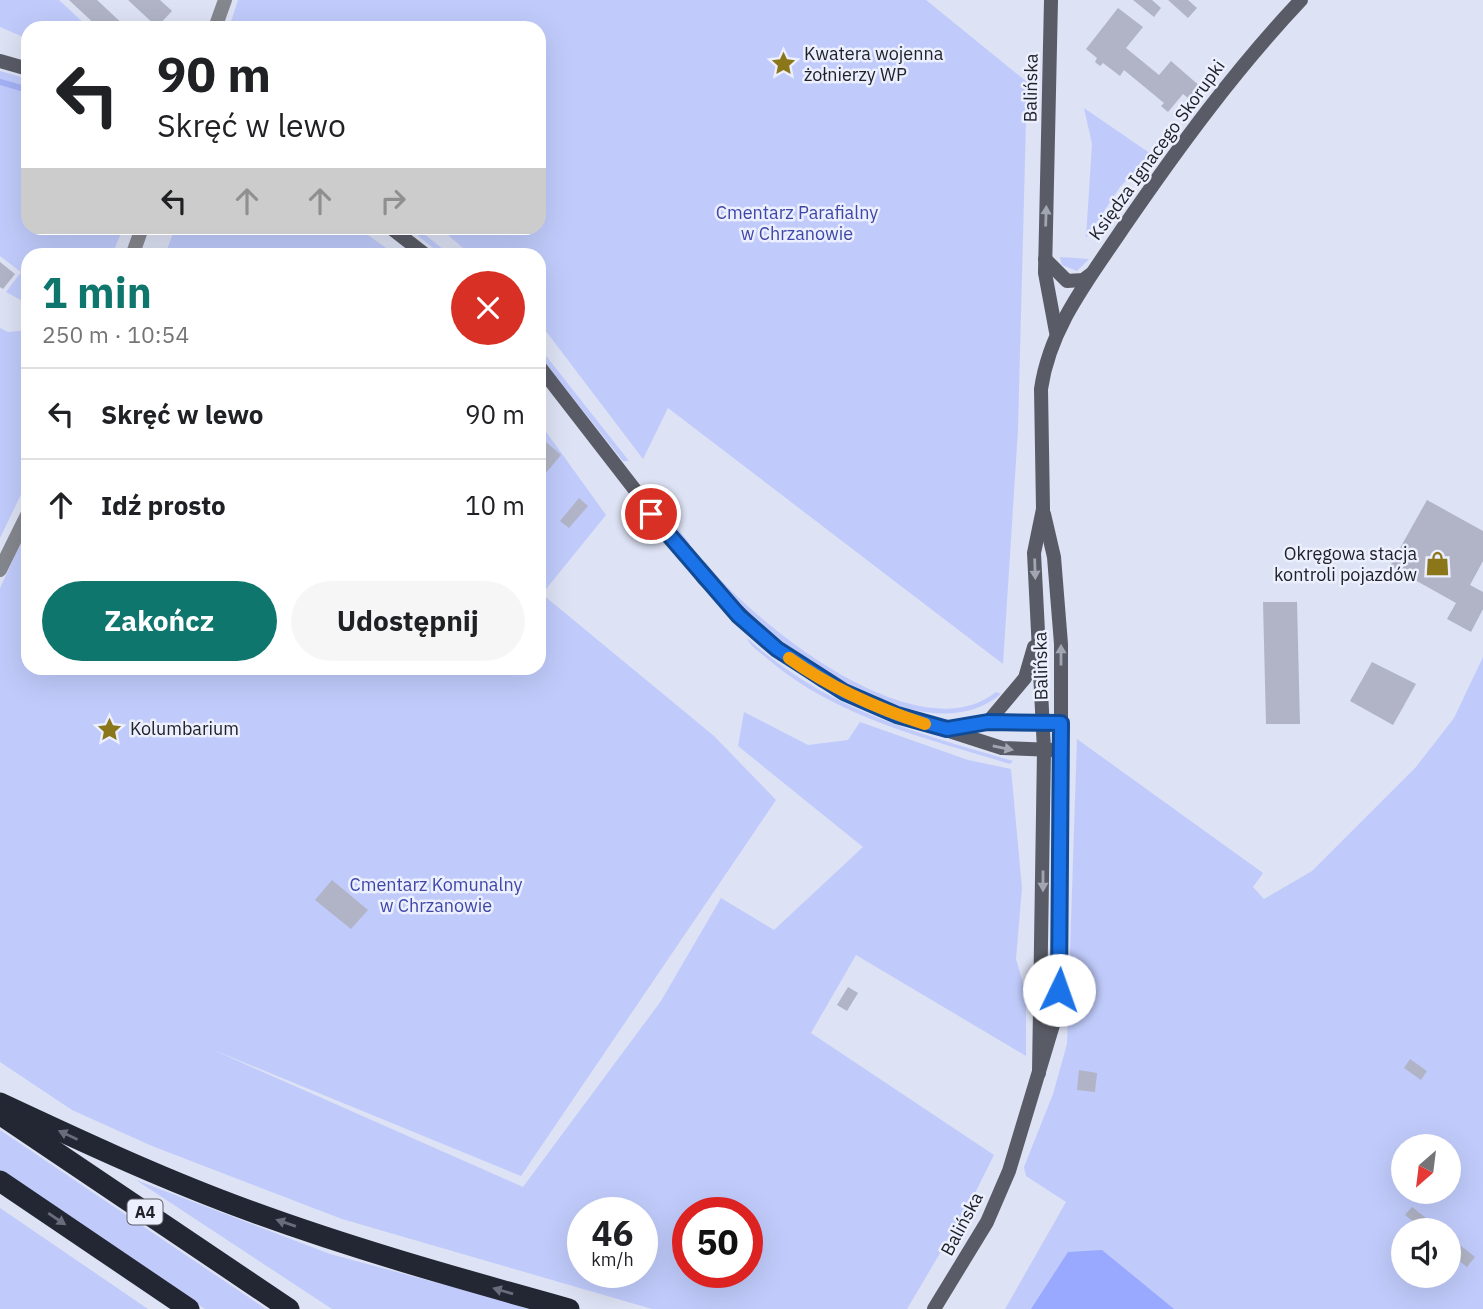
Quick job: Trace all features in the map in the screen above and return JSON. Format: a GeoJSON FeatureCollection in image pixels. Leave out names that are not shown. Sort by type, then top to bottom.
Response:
{"type":"FeatureCollection","features":[{"type":"Feature","properties":{"kind":"highway"},"geometry":{"type":"LineString","coordinates":[[0,1103],[130,1164],[235,1205],[334,1240],[569,1309]]}},
{"type":"Feature","properties":{"kind":"highway","name":"A4"},"geometry":{"type":"LineString","coordinates":[[0,1114],[289,1309]]}},
{"type":"Feature","properties":{"kind":"highway"},"geometry":{"type":"LineString","coordinates":[[0,1181],[189,1309]]}},
{"type":"Feature","properties":{"kind":"main road","name":"Balińska"},"geometry":{"type":"LineString","coordinates":[[934,1309],[966,1259],[999,1196],[1019,1145],[1054,1025],[1059,990],[1061,644],[1054,557],[1043,509],[1041,389],[1056,332],[1047,294],[1045,259],[1051,0]]}},
{"type":"Feature","properties":{"kind":"main road","name":"Księdza Ignacego Skorupki"},"geometry":{"type":"LineString","coordinates":[[1056,332],[1205,111],[1248,56],[1301,0]]}},
{"type":"Feature","properties":{"kind":"main road"},"geometry":{"type":"LineString","coordinates":[[0,61],[21,67]]}},
{"type":"Feature","properties":{"kind":"main road"},"geometry":{"type":"LineString","coordinates":[[400,235],[417,248]]}},
{"type":"Feature","properties":{"kind":"main road"},"geometry":{"type":"LineString","coordinates":[[1045,259],[1067,281],[1083,280],[1093,274]]}},
{"type":"Feature","properties":{"kind":"main road"},"geometry":{"type":"LineString","coordinates":[[546,375],[698,571],[765,640],[844,692],[897,715],[1002,748],[1061,751]]}},
{"type":"Feature","properties":{"kind":"main road","name":"Balińska"},"geometry":{"type":"LineString","coordinates":[[1039,1073],[1044,750],[1034,553],[1043,509]]}},
{"type":"Feature","properties":{"kind":"main road"},"geometry":{"type":"LineString","coordinates":[[988,722],[1025,678],[1037,629]]}},
{"type":"Feature","properties":{"kind":"main road"},"geometry":{"type":"LineString","coordinates":[[947,729],[988,722],[1061,723]]}},
{"type":"Feature","properties":{"kind":"street"},"geometry":{"type":"LineString","coordinates":[[218,21],[225,0]]}},
{"type":"Feature","properties":{"kind":"street"},"geometry":{"type":"LineString","coordinates":[[0,570],[21,527]]}},
{"type":"Feature","properties":{"kind":"green space"},"geometry":{"type":"Polygon","coordinates":[[[0,0],[59,0],[82,21],[21,21],[21,36],[0,27],[0,0]]]}},
{"type":"Feature","properties":{"kind":"green space","name":"Cmentarz Parafialny w Chrzanowie"},"geometry":{"type":"Polygon","coordinates":[[[238,0],[926,0],[1027,82],[1018,430],[1003,664],[668,408],[643,459],[546,331],[546,248],[463,248],[448,235],[546,235],[546,21],[231,21],[238,0]]]}},
{"type":"Feature","properties":{"kind":"green space"},"geometry":{"type":"Polygon","coordinates":[[[0,71],[21,77],[21,235],[120,235],[115,248],[21,248],[21,272],[0,256],[0,71]]]}},
{"type":"Feature","properties":{"kind":"green space"},"geometry":{"type":"Polygon","coordinates":[[[1084,108],[1151,154],[1120,187],[1086,238],[1092,144],[1084,108]]]}},
{"type":"Feature","properties":{"kind":"green space"},"geometry":{"type":"Polygon","coordinates":[[[172,235],[368,235],[386,248],[168,248],[172,235]]]}},
{"type":"Feature","properties":{"kind":"green space"},"geometry":{"type":"Polygon","coordinates":[[[417,235],[426,235],[441,248],[433,248],[417,235]]]}},
{"type":"Feature","properties":{"kind":"green space"},"geometry":{"type":"Polygon","coordinates":[[[1060,257],[1089,259],[1077,271],[1062,265],[1060,257]]]}},
{"type":"Feature","properties":{"kind":"green space"},"geometry":{"type":"Polygon","coordinates":[[[21,272],[21,300],[6,292],[21,272]]]}},
{"type":"Feature","properties":{"kind":"green space"},"geometry":{"type":"Polygon","coordinates":[[[0,328],[8,332],[21,331],[21,494],[0,538],[0,328]]]}},
{"type":"Feature","properties":{"kind":"green space"},"geometry":{"type":"Polygon","coordinates":[[[546,356],[629,461],[623,461],[546,364],[546,356]]]}},
{"type":"Feature","properties":{"kind":"green space"},"geometry":{"type":"Polygon","coordinates":[[[546,432],[606,515],[546,589],[546,432]]]}},
{"type":"Feature","properties":{"kind":"green space"},"geometry":{"type":"Polygon","coordinates":[[[647,489],[690,544],[684,545],[646,495],[647,489]]]}},
{"type":"Feature","properties":{"kind":"green space","name":"Cmentarz Komunalny w Chrzanowie"},"geometry":{"type":"Polygon","coordinates":[[[21,543],[21,675],[546,675],[546,597],[714,736],[776,800],[521,1176],[211,1049],[523,1187],[661,1001],[721,898],[774,930],[863,847],[738,746],[744,712],[808,745],[848,740],[860,722],[968,760],[1011,769],[1022,888],[1016,959],[1026,993],[1026,1056],[856,955],[811,1033],[994,1155],[971,1201],[907,1309],[652,1309],[580,1288],[658,1288],[658,1197],[567,1197],[567,1284],[342,1219],[152,1146],[72,1110],[0,1062],[0,588],[21,543]]]}},
{"type":"Feature","properties":{"kind":"green space"},"geometry":{"type":"Polygon","coordinates":[[[699,562],[705,562],[728,588],[798,647],[839,674],[882,695],[924,707],[963,707],[996,692],[1001,694],[966,711],[926,712],[883,700],[838,679],[796,651],[757,620],[699,562]]]}},
{"type":"Feature","properties":{"kind":"green space"},"geometry":{"type":"Polygon","coordinates":[[[747,638],[809,684],[872,716],[1013,761],[1010,764],[946,745],[853,712],[795,680],[750,644],[747,638]]]}},
{"type":"Feature","properties":{"kind":"green space"},"geometry":{"type":"Polygon","coordinates":[[[1483,657],[1483,1309],[1005,1309],[1066,1202],[1026,1176],[1024,1167],[1053,1094],[1067,1044],[1077,739],[1263,873],[1253,887],[1264,899],[1312,871],[1416,767],[1454,718],[1483,657]]]}},
{"type":"Feature","properties":{"kind":"green space"},"geometry":{"type":"Polygon","coordinates":[[[0,1130],[266,1309],[205,1309],[0,1171],[0,1130]]]}},
{"type":"Feature","properties":{"kind":"green space"},"geometry":{"type":"Polygon","coordinates":[[[136,1180],[330,1254],[534,1309],[332,1309],[136,1180]]]}},
{"type":"Feature","properties":{"kind":"green space"},"geometry":{"type":"Polygon","coordinates":[[[0,1208],[148,1309],[0,1309],[0,1208]]]}},
{"type":"Feature","properties":{"kind":"shaded area"},"geometry":{"type":"Polygon","coordinates":[[[1102,1250],[1174,1309],[1031,1309],[1068,1252],[1102,1250]]]}},
{"type":"Feature","properties":{"kind":"building"},"geometry":{"type":"Polygon","coordinates":[[[69,0],[97,0],[120,21],[92,21],[69,0]]]}},
{"type":"Feature","properties":{"kind":"building"},"geometry":{"type":"Polygon","coordinates":[[[128,0],[160,0],[172,11],[163,21],[151,21],[128,0]]]}},
{"type":"Feature","properties":{"kind":"building"},"geometry":{"type":"Polygon","coordinates":[[[1133,0],[1152,0],[1161,8],[1154,17],[1133,0]]]}},
{"type":"Feature","properties":{"kind":"building"},"geometry":{"type":"Polygon","coordinates":[[[1168,0],[1188,0],[1197,8],[1188,18],[1168,0]]]}},
{"type":"Feature","properties":{"kind":"building"},"geometry":{"type":"Polygon","coordinates":[[[1118,8],[1143,27],[1126,48],[1159,75],[1171,61],[1202,88],[1193,102],[1183,94],[1168,112],[1161,106],[1164,103],[1124,70],[1120,76],[1103,63],[1100,66],[1095,62],[1097,58],[1086,49],[1118,8]]]}},
{"type":"Feature","properties":{"kind":"building"},"geometry":{"type":"Polygon","coordinates":[[[0,262],[15,274],[3,289],[0,287],[0,262]]]}},
{"type":"Feature","properties":{"kind":"building"},"geometry":{"type":"Polygon","coordinates":[[[546,442],[561,455],[546,473],[546,442]]]}},
{"type":"Feature","properties":{"kind":"building"},"geometry":{"type":"Polygon","coordinates":[[[579,498],[588,506],[569,528],[560,521],[579,498]]]}},
{"type":"Feature","properties":{"kind":"building","name":"Okręgowa stacja kontroli pojazdów"},"geometry":{"type":"Polygon","coordinates":[[[1427,500],[1483,531],[1483,561],[1470,585],[1483,592],[1483,609],[1471,632],[1447,619],[1456,603],[1390,566],[1427,500]]]}},
{"type":"Feature","properties":{"kind":"building"},"geometry":{"type":"Polygon","coordinates":[[[1263,602],[1297,602],[1300,724],[1266,724],[1263,602]]]}},
{"type":"Feature","properties":{"kind":"building"},"geometry":{"type":"Polygon","coordinates":[[[1372,662],[1416,684],[1393,725],[1350,701],[1372,662]]]}},
{"type":"Feature","properties":{"kind":"building"},"geometry":{"type":"Polygon","coordinates":[[[332,880],[368,910],[351,929],[315,900],[332,880]]]}},
{"type":"Feature","properties":{"kind":"building"},"geometry":{"type":"Polygon","coordinates":[[[848,987],[858,993],[847,1011],[837,1005],[848,987]]]}},
{"type":"Feature","properties":{"kind":"building"},"geometry":{"type":"Polygon","coordinates":[[[1410,1059],[1427,1071],[1421,1080],[1404,1068],[1410,1059]]]}},
{"type":"Feature","properties":{"kind":"building"},"geometry":{"type":"Polygon","coordinates":[[[1079,1070],[1097,1073],[1095,1092],[1077,1090],[1079,1070]]]}},
{"type":"Feature","properties":{"kind":"building"},"geometry":{"type":"Polygon","coordinates":[[[1412,1207],[1426,1218],[1409,1218],[1405,1215],[1412,1207]]]}},
{"type":"Feature","properties":{"kind":"building"},"geometry":{"type":"Polygon","coordinates":[[[1461,1246],[1475,1257],[1467,1267],[1461,1262],[1461,1246]]]}},
{"type":"Feature","properties":{"kind":"waterway"},"geometry":{"type":"LineString","coordinates":[[0,82],[21,88]]}},
{"type":"Feature","properties":{"kind":"slow traffic"},"geometry":{"type":"LineString","coordinates":[[789,658],[823,681],[863,702],[925,724]]}},
{"type":"Feature","properties":{"kind":"place","name":"Kwatera wojenna żołnierzy WP"},"geometry":{"type":"Point","coordinates":[784,64]}},
{"type":"Feature","properties":{"kind":"place","name":"Okręgowa stacja kontroli pojazdów"},"geometry":{"type":"Point","coordinates":[1437,564]}},
{"type":"Feature","properties":{"kind":"place","name":"Kolumbarium"},"geometry":{"type":"Point","coordinates":[110,729]}},
{"type":"Feature","properties":{"kind":"route"},"geometry":{"type":"LineString","coordinates":[[651,514],[704,579],[765,640],[823,681],[863,702],[947,729],[988,722],[1061,723],[1062,908],[1059,990]]}}]}
